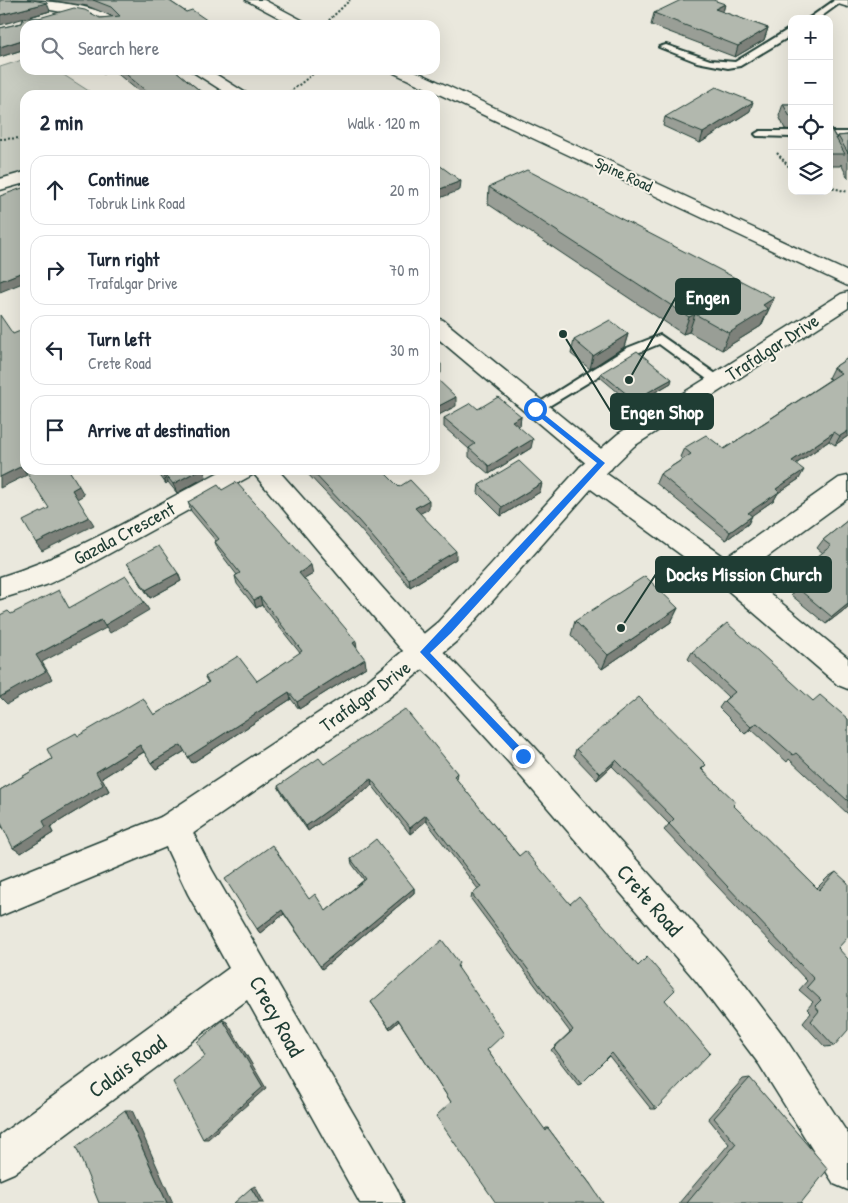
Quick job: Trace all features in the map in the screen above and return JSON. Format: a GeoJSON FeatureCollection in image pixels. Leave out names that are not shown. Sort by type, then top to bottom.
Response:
{"type":"FeatureCollection","features":[{"type":"Feature","properties":{"kind":"street"},"geometry":{"type":"LineString","coordinates":[[19,0],[92,13],[105,20]]}},
{"type":"Feature","properties":{"kind":"street"},"geometry":{"type":"LineString","coordinates":[[253,0],[294,20]]}},
{"type":"Feature","properties":{"kind":"street"},"geometry":{"type":"LineString","coordinates":[[840,0],[848,3]]}},
{"type":"Feature","properties":{"kind":"street"},"geometry":{"type":"LineString","coordinates":[[44,20],[79,10]]}},
{"type":"Feature","properties":{"kind":"street"},"geometry":{"type":"LineString","coordinates":[[207,75],[232,90]]}},
{"type":"Feature","properties":{"kind":"street","name":"Spine Road"},"geometry":{"type":"LineString","coordinates":[[411,75],[848,280]]}},
{"type":"Feature","properties":{"kind":"street"},"geometry":{"type":"LineString","coordinates":[[0,185],[20,179]]}},
{"type":"Feature","properties":{"kind":"street","name":"Trafalgar Drive"},"geometry":{"type":"LineString","coordinates":[[0,898],[109,856],[172,828],[377,690],[448,631],[595,468],[626,440],[848,299]]}},
{"type":"Feature","properties":{"kind":"street"},"geometry":{"type":"LineString","coordinates":[[440,329],[535,409],[595,468],[726,573],[848,676]]}},
{"type":"Feature","properties":{"kind":"street","name":"Gazala Crescent"},"geometry":{"type":"LineString","coordinates":[[2,581],[36,577],[74,560],[235,475]]}},
{"type":"Feature","properties":{"kind":"street"},"geometry":{"type":"LineString","coordinates":[[268,475],[410,638],[425,652]]}},
{"type":"Feature","properties":{"kind":"street"},"geometry":{"type":"LineString","coordinates":[[726,573],[848,485]]}},
{"type":"Feature","properties":{"kind":"street","name":"Crete Road"},"geometry":{"type":"LineString","coordinates":[[425,652],[523,756],[710,969],[772,1051],[848,1170]]}},
{"type":"Feature","properties":{"kind":"street","name":"Crecy Road"},"geometry":{"type":"LineString","coordinates":[[172,828],[200,882],[314,1084],[384,1203]]}},
{"type":"Feature","properties":{"kind":"street","name":"Calais Road"},"geometry":{"type":"LineString","coordinates":[[0,1158],[253,974]]}},
{"type":"Feature","properties":{"kind":"lane"},"geometry":{"type":"LineString","coordinates":[[818,15],[840,0]]}},
{"type":"Feature","properties":{"kind":"lane"},"geometry":{"type":"LineString","coordinates":[[663,47],[718,65],[730,66],[737,64],[788,33]]}},
{"type":"Feature","properties":{"kind":"lane"},"geometry":{"type":"LineString","coordinates":[[760,134],[788,134]]}},
{"type":"Feature","properties":{"kind":"lane"},"geometry":{"type":"LineString","coordinates":[[833,135],[848,135]]}},
{"type":"Feature","properties":{"kind":"lane"},"geometry":{"type":"LineString","coordinates":[[535,409],[631,351],[660,339],[718,382]]}},
{"type":"Feature","properties":{"kind":"path"},"geometry":{"type":"LineString","coordinates":[[329,20],[350,0]]}},
{"type":"Feature","properties":{"kind":"path"},"geometry":{"type":"LineString","coordinates":[[292,90],[312,75]]}},
{"type":"Feature","properties":{"kind":"path"},"geometry":{"type":"LineString","coordinates":[[0,139],[20,138]]}},
{"type":"Feature","properties":{"kind":"path"},"geometry":{"type":"LineString","coordinates":[[833,188],[848,192]]}},
{"type":"Feature","properties":{"kind":"shaded area"},"geometry":{"type":"Polygon","coordinates":[[[20,61],[20,75],[64,75],[87,90],[20,90],[20,174],[0,180],[0,67],[20,61]]]}},
{"type":"Feature","properties":{"kind":"building"},"geometry":{"type":"Polygon","coordinates":[[[0,0],[33,0],[47,3],[0,15],[0,0]]]}},
{"type":"Feature","properties":{"kind":"building"},"geometry":{"type":"Polygon","coordinates":[[[93,0],[168,0],[186,12],[192,10],[207,20],[23,20],[24,18],[39,18],[74,8],[85,10],[100,18],[120,16],[111,7],[93,0]]]}},
{"type":"Feature","properties":{"kind":"building"},"geometry":{"type":"Polygon","coordinates":[[[681,0],[713,0],[725,4],[715,9],[768,28],[738,46],[654,13],[681,0]]]}},
{"type":"Feature","properties":{"kind":"building"},"geometry":{"type":"Polygon","coordinates":[[[20,23],[20,41],[0,47],[0,28],[20,23]]]}},
{"type":"Feature","properties":{"kind":"building"},"geometry":{"type":"Polygon","coordinates":[[[127,75],[181,75],[199,90],[145,90],[127,75]]]}},
{"type":"Feature","properties":{"kind":"building"},"geometry":{"type":"Polygon","coordinates":[[[716,87],[753,102],[703,133],[665,117],[716,87]]]}},
{"type":"Feature","properties":{"kind":"building"},"geometry":{"type":"Polygon","coordinates":[[[783,104],[788,104],[788,113],[783,104]]]}},
{"type":"Feature","properties":{"kind":"building"},"geometry":{"type":"Polygon","coordinates":[[[833,133],[845,154],[833,154],[833,133]]]}},
{"type":"Feature","properties":{"kind":"building"},"geometry":{"type":"Polygon","coordinates":[[[848,135],[848,153],[838,136],[848,135]]]}},
{"type":"Feature","properties":{"kind":"building"},"geometry":{"type":"Polygon","coordinates":[[[440,166],[461,181],[440,189],[440,166]]]}},
{"type":"Feature","properties":{"kind":"building"},"geometry":{"type":"Polygon","coordinates":[[[527,170],[774,298],[763,305],[768,309],[729,333],[695,314],[689,317],[489,187],[527,170]]]}},
{"type":"Feature","properties":{"kind":"building"},"geometry":{"type":"Polygon","coordinates":[[[20,189],[20,273],[0,281],[0,196],[20,189]]]}},
{"type":"Feature","properties":{"kind":"building"},"geometry":{"type":"Polygon","coordinates":[[[0,315],[13,334],[20,331],[20,467],[0,477],[0,315]]]}},
{"type":"Feature","properties":{"kind":"building"},"geometry":{"type":"Polygon","coordinates":[[[610,320],[628,334],[593,356],[574,340],[610,320]]]}},
{"type":"Feature","properties":{"kind":"building"},"geometry":{"type":"Polygon","coordinates":[[[637,351],[672,379],[634,400],[601,373],[637,351]]]}},
{"type":"Feature","properties":{"kind":"building"},"geometry":{"type":"Polygon","coordinates":[[[848,358],[848,431],[840,436],[834,432],[792,461],[804,470],[776,489],[779,492],[748,513],[752,516],[730,532],[660,474],[691,454],[684,448],[706,435],[724,449],[841,373],[833,368],[848,358]]]}},
{"type":"Feature","properties":{"kind":"building"},"geometry":{"type":"Polygon","coordinates":[[[440,382],[456,397],[440,405],[440,382]]]}},
{"type":"Feature","properties":{"kind":"building"},"geometry":{"type":"Polygon","coordinates":[[[498,397],[521,416],[512,421],[533,439],[489,466],[469,448],[475,444],[444,418],[471,403],[478,409],[498,397]]]}},
{"type":"Feature","properties":{"kind":"building"},"geometry":{"type":"Polygon","coordinates":[[[519,461],[542,483],[502,507],[479,485],[519,461]]]}},
{"type":"Feature","properties":{"kind":"building"},"geometry":{"type":"Polygon","coordinates":[[[28,475],[72,475],[79,486],[72,490],[89,517],[36,543],[23,521],[49,508],[28,475]]]}},
{"type":"Feature","properties":{"kind":"building"},"geometry":{"type":"Polygon","coordinates":[[[166,475],[190,475],[173,484],[166,475]]]}},
{"type":"Feature","properties":{"kind":"building"},"geometry":{"type":"Polygon","coordinates":[[[316,475],[387,475],[399,487],[410,480],[429,500],[415,508],[456,551],[409,579],[316,475]]]}},
{"type":"Feature","properties":{"kind":"building"},"geometry":{"type":"Polygon","coordinates":[[[236,482],[311,565],[299,573],[356,641],[353,643],[365,659],[297,702],[289,692],[188,757],[181,745],[151,763],[140,745],[96,772],[103,785],[43,821],[46,827],[13,848],[0,821],[0,790],[52,759],[47,749],[76,733],[78,736],[143,698],[154,715],[209,682],[205,677],[238,656],[257,681],[302,651],[260,597],[254,600],[235,576],[240,573],[215,542],[219,539],[188,502],[218,485],[222,490],[236,482]]]}},
{"type":"Feature","properties":{"kind":"building"},"geometry":{"type":"Polygon","coordinates":[[[848,520],[848,604],[832,617],[796,587],[809,577],[800,570],[831,546],[823,540],[848,520]]]}},
{"type":"Feature","properties":{"kind":"building"},"geometry":{"type":"Polygon","coordinates":[[[159,546],[178,573],[146,590],[127,563],[159,546]]]}},
{"type":"Feature","properties":{"kind":"building"},"geometry":{"type":"Polygon","coordinates":[[[126,576],[144,602],[105,625],[101,620],[36,655],[46,671],[0,697],[0,615],[8,611],[11,614],[59,590],[69,608],[126,576]]]}},
{"type":"Feature","properties":{"kind":"building"},"geometry":{"type":"Polygon","coordinates":[[[645,576],[678,608],[608,655],[575,621],[645,576]]]}},
{"type":"Feature","properties":{"kind":"building"},"geometry":{"type":"Polygon","coordinates":[[[727,623],[813,701],[820,695],[848,719],[848,801],[796,753],[793,755],[757,723],[751,727],[724,701],[735,692],[692,652],[727,623]]]}},
{"type":"Feature","properties":{"kind":"building"},"geometry":{"type":"Polygon","coordinates":[[[639,697],[706,765],[701,769],[736,802],[733,805],[819,890],[836,872],[848,883],[848,937],[838,948],[848,959],[848,1030],[834,1046],[811,1021],[819,1011],[815,1006],[821,1000],[807,987],[814,979],[669,824],[674,819],[616,760],[600,774],[576,749],[639,697]]]}},
{"type":"Feature","properties":{"kind":"building"},"geometry":{"type":"Polygon","coordinates":[[[405,709],[457,773],[454,776],[519,856],[525,851],[570,904],[579,896],[638,966],[647,957],[675,990],[665,1000],[710,1053],[656,1109],[612,1053],[581,1084],[554,1048],[573,1030],[472,894],[481,887],[426,815],[410,828],[371,779],[306,826],[278,786],[319,758],[324,764],[405,709]]]}},
{"type":"Feature","properties":{"kind":"building"},"geometry":{"type":"Polygon","coordinates":[[[376,839],[414,888],[320,966],[282,910],[257,929],[225,879],[272,845],[309,899],[315,894],[326,911],[366,879],[351,859],[376,839]]]}},
{"type":"Feature","properties":{"kind":"building"},"geometry":{"type":"Polygon","coordinates":[[[442,940],[459,963],[457,966],[504,1034],[487,1050],[546,1131],[548,1128],[603,1203],[496,1203],[436,1116],[451,1102],[398,1019],[389,1027],[371,1002],[442,940]]]}},
{"type":"Feature","properties":{"kind":"building"},"geometry":{"type":"Polygon","coordinates":[[[223,1020],[263,1087],[203,1139],[173,1082],[205,1056],[197,1042],[223,1020]]]}},
{"type":"Feature","properties":{"kind":"building"},"geometry":{"type":"Polygon","coordinates":[[[750,1078],[828,1169],[801,1203],[687,1203],[736,1144],[714,1118],[750,1078]]]}},
{"type":"Feature","properties":{"kind":"building"},"geometry":{"type":"Polygon","coordinates":[[[125,1110],[167,1203],[99,1203],[76,1147],[125,1110]]]}},
{"type":"Feature","properties":{"kind":"building"},"geometry":{"type":"Polygon","coordinates":[[[251,1188],[260,1203],[234,1203],[251,1188]]]}},
{"type":"Feature","properties":{"kind":"place","name":"Engen Shop"},"geometry":{"type":"Point","coordinates":[563,334]}},
{"type":"Feature","properties":{"kind":"place","name":"Engen"},"geometry":{"type":"Point","coordinates":[629,380]}},
{"type":"Feature","properties":{"kind":"place","name":"Docks Mission Church"},"geometry":{"type":"Point","coordinates":[621,628]}},
{"type":"Feature","properties":{"kind":"route"},"geometry":{"type":"LineString","coordinates":[[523,756],[425,652],[448,631],[589,474],[602,463],[535,409]]}}]}
